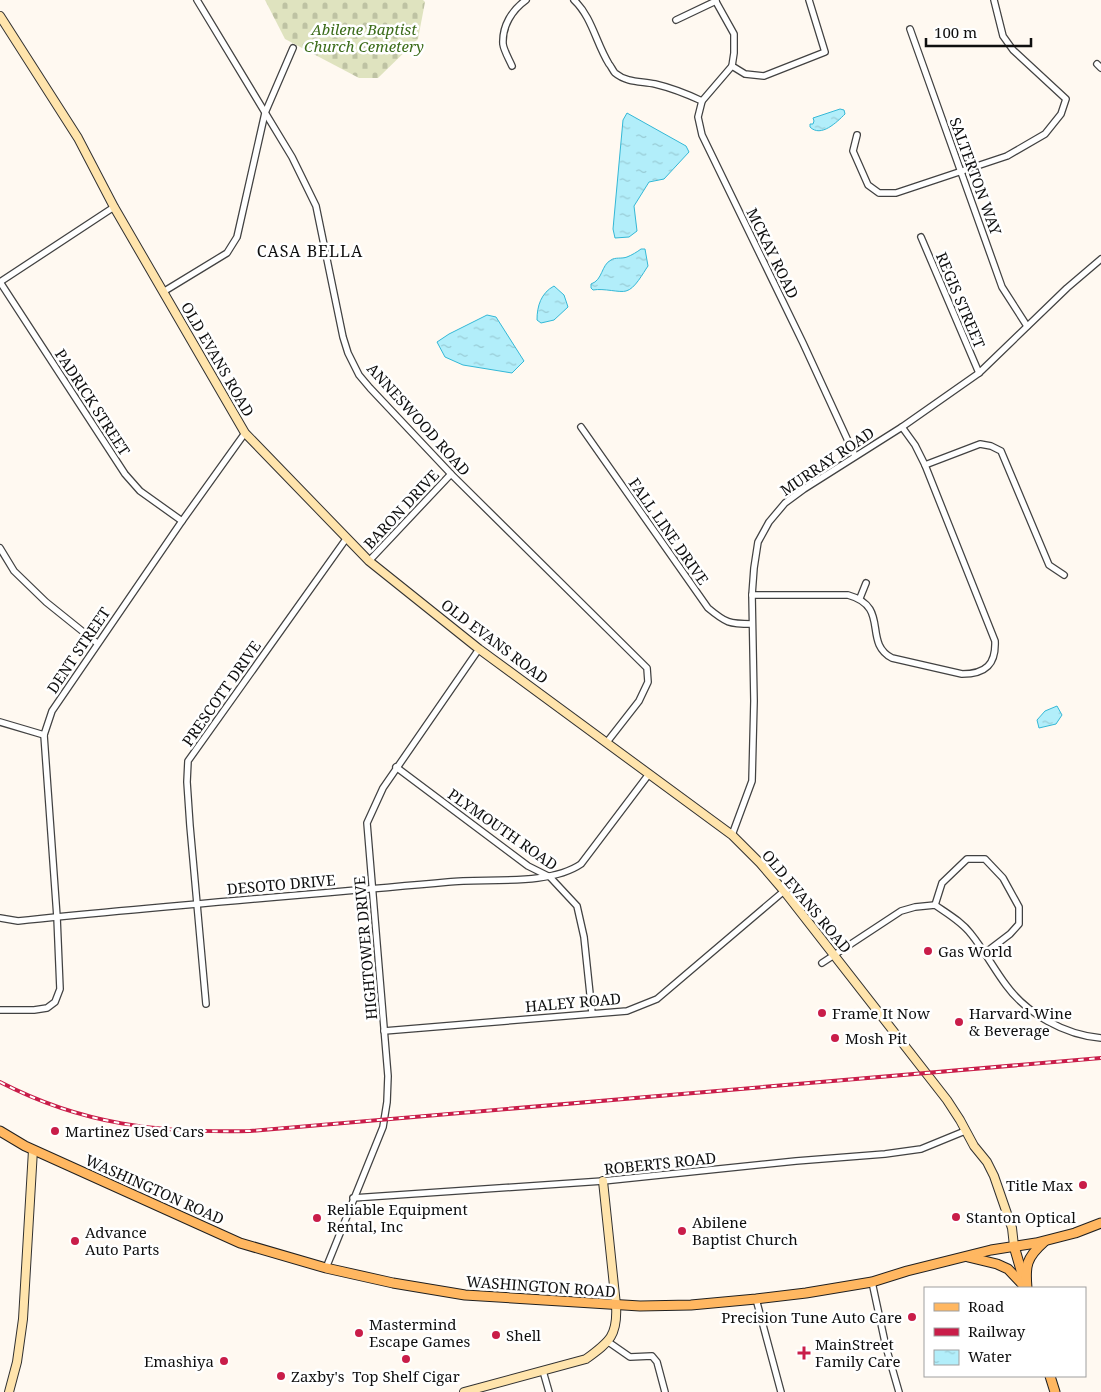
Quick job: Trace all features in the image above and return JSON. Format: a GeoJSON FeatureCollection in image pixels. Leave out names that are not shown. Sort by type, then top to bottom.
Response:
{"type":"FeatureCollection","features":[{"type":"Feature","properties":{"kind":"main road","name":"WASHINGTON ROAD"},"geometry":{"type":"LineString","coordinates":[[0,1131],[34,1150],[240,1243],[326,1268],[393,1283],[465,1295],[616,1305],[691,1305],[756,1299],[808,1293],[872,1282],[907,1271],[965,1257],[1045,1241],[1075,1233],[1101,1223]]}},
{"type":"Feature","properties":{"kind":"main road"},"geometry":{"type":"LineString","coordinates":[[1027,1287],[1025,1270],[1035,1250],[1045,1241]]}},
{"type":"Feature","properties":{"kind":"main road"},"geometry":{"type":"LineString","coordinates":[[1014,1246],[1027,1287]]}},
{"type":"Feature","properties":{"kind":"main road"},"geometry":{"type":"LineString","coordinates":[[965,1257],[997,1264],[1008,1269],[1026,1287]]}},
{"type":"Feature","properties":{"kind":"main road"},"geometry":{"type":"LineString","coordinates":[[1050,1377],[1055,1392]]}},
{"type":"Feature","properties":{"kind":"street","name":"ANNESWOOD ROAD"},"geometry":{"type":"LineString","coordinates":[[197,0],[292,157],[316,206],[343,338],[348,354],[359,375],[451,474],[647,668],[648,682],[639,700],[607,742]]}},
{"type":"Feature","properties":{"kind":"street"},"geometry":{"type":"LineString","coordinates":[[512,66],[503,45],[504,32],[509,17],[526,0]]}},
{"type":"Feature","properties":{"kind":"street"},"geometry":{"type":"LineString","coordinates":[[574,0],[580,5],[591,23],[605,57],[615,73],[630,81],[653,84],[679,91],[702,101],[732,66],[734,34],[716,1],[676,20]]}},
{"type":"Feature","properties":{"kind":"street"},"geometry":{"type":"LineString","coordinates":[[732,66],[745,74],[764,76],[825,52],[809,0]]}},
{"type":"Feature","properties":{"kind":"street"},"geometry":{"type":"LineString","coordinates":[[857,135],[853,152],[868,185],[879,193],[896,193],[1007,156],[1045,134],[1061,114],[1066,99],[1013,50],[1003,36],[994,0]]}},
{"type":"Feature","properties":{"kind":"street","name":"OLD EVANS ROAD"},"geometry":{"type":"LineString","coordinates":[[0,16],[78,138],[114,207],[245,433],[369,561],[479,649],[732,835],[760,863],[947,1100],[994,1176],[1012,1228],[1014,1246]]}},
{"type":"Feature","properties":{"kind":"street","name":"SALTERTON WAY"},"geometry":{"type":"LineString","coordinates":[[910,29],[1002,287],[1027,326]]}},
{"type":"Feature","properties":{"kind":"street"},"geometry":{"type":"LineString","coordinates":[[164,292],[227,253],[237,237],[265,113],[293,48]]}},
{"type":"Feature","properties":{"kind":"street","name":"MCKAY ROAD"},"geometry":{"type":"LineString","coordinates":[[702,101],[698,117],[702,135],[803,343],[855,456]]}},
{"type":"Feature","properties":{"kind":"street"},"geometry":{"type":"LineString","coordinates":[[0,282],[114,207]]}},
{"type":"Feature","properties":{"kind":"street","name":"REGIS STREET"},"geometry":{"type":"LineString","coordinates":[[921,237],[979,373]]}},
{"type":"Feature","properties":{"kind":"street","name":"MURRAY ROAD"},"geometry":{"type":"LineString","coordinates":[[732,835],[752,781],[754,701],[752,595],[758,542],[769,522],[785,503],[804,489],[902,427],[979,373],[1067,288],[1101,259]]}},
{"type":"Feature","properties":{"kind":"street","name":"PADRICK STREET"},"geometry":{"type":"LineString","coordinates":[[0,282],[125,474],[140,491],[182,521]]}},
{"type":"Feature","properties":{"kind":"street","name":"FALL LINE DRIVE"},"geometry":{"type":"LineString","coordinates":[[580,427],[708,608],[721,619],[732,624],[752,624]]}},
{"type":"Feature","properties":{"kind":"street"},"geometry":{"type":"LineString","coordinates":[[752,595],[848,595],[860,598],[868,605],[873,615],[878,644],[883,653],[892,658],[962,674],[981,672],[988,667],[995,652],[995,641],[925,465],[915,445],[902,427]]}},
{"type":"Feature","properties":{"kind":"street","name":"DENT STREET"},"geometry":{"type":"LineString","coordinates":[[0,1010],[47,1008],[55,1002],[60,989],[57,917],[44,735],[52,711],[97,642],[245,433]]}},
{"type":"Feature","properties":{"kind":"street"},"geometry":{"type":"LineString","coordinates":[[925,465],[980,444],[991,446],[1001,452],[1049,565],[1064,575]]}},
{"type":"Feature","properties":{"kind":"street","name":"BARON DRIVE"},"geometry":{"type":"LineString","coordinates":[[369,561],[451,474]]}},
{"type":"Feature","properties":{"kind":"street","name":"PRESCOTT DRIVE"},"geometry":{"type":"LineString","coordinates":[[206,1004],[188,799],[188,761],[346,539]]}},
{"type":"Feature","properties":{"kind":"street"},"geometry":{"type":"LineString","coordinates":[[0,548],[14,570],[46,602],[97,642]]}},
{"type":"Feature","properties":{"kind":"street"},"geometry":{"type":"LineString","coordinates":[[860,598],[866,583]]}},
{"type":"Feature","properties":{"kind":"street","name":"HIGHTOWER DRIVE"},"geometry":{"type":"LineString","coordinates":[[326,1268],[387,1110],[388,1076],[367,823],[383,788],[396,767],[479,649]]}},
{"type":"Feature","properties":{"kind":"street"},"geometry":{"type":"LineString","coordinates":[[0,722],[44,735]]}},
{"type":"Feature","properties":{"kind":"street","name":"PLYMOUTH ROAD"},"geometry":{"type":"LineString","coordinates":[[396,767],[528,866],[550,877],[578,906],[584,937],[592,1013]]}},
{"type":"Feature","properties":{"kind":"street","name":"DESOTO DRIVE"},"geometry":{"type":"LineString","coordinates":[[0,918],[18,920],[452,882],[550,877],[571,871],[581,864],[649,774]]}},
{"type":"Feature","properties":{"kind":"street"},"geometry":{"type":"LineString","coordinates":[[935,905],[942,883],[967,859],[985,859],[1003,878],[1019,907],[1019,924],[1010,934],[985,953]]}},
{"type":"Feature","properties":{"kind":"street","name":"HALEY ROAD"},"geometry":{"type":"LineString","coordinates":[[384,1031],[627,1010],[657,999],[784,891]]}},
{"type":"Feature","properties":{"kind":"street"},"geometry":{"type":"LineString","coordinates":[[822,963],[901,911],[915,907],[935,905],[963,925],[985,953],[1006,986],[1036,1014],[1065,1030],[1101,1038]]}},
{"type":"Feature","properties":{"kind":"street","name":"ROBERTS ROAD"},"geometry":{"type":"LineString","coordinates":[[353,1198],[603,1181],[893,1153],[921,1149],[965,1131]]}},
{"type":"Feature","properties":{"kind":"street"},"geometry":{"type":"LineString","coordinates":[[9,1392],[17,1362],[23,1319],[34,1150]]}},
{"type":"Feature","properties":{"kind":"street"},"geometry":{"type":"LineString","coordinates":[[464,1392],[586,1359],[607,1341],[616,1326],[616,1305],[603,1181]]}},
{"type":"Feature","properties":{"kind":"street"},"geometry":{"type":"LineString","coordinates":[[872,1282],[886,1347],[899,1392]]}},
{"type":"Feature","properties":{"kind":"street"},"geometry":{"type":"LineString","coordinates":[[756,1299],[782,1392]]}},
{"type":"Feature","properties":{"kind":"street"},"geometry":{"type":"LineString","coordinates":[[607,1341],[630,1357],[652,1356],[657,1362],[665,1392]]}},
{"type":"Feature","properties":{"kind":"street"},"geometry":{"type":"LineString","coordinates":[[543,1371],[549,1392]]}},
{"type":"Feature","properties":{"kind":"green space","name":"Abilene Baptist Church Cemetery"},"geometry":{"type":"Polygon","coordinates":[[[265,0],[423,0],[425,2],[418,39],[378,78],[359,78],[285,39],[265,0]]]}},
{"type":"Feature","properties":{"kind":"water"},"geometry":{"type":"Polygon","coordinates":[[[840,109],[844,110],[845,114],[829,128],[819,131],[810,127],[810,124],[813,124],[814,121],[813,118],[840,109]]]}},
{"type":"Feature","properties":{"kind":"water"},"geometry":{"type":"Polygon","coordinates":[[[627,113],[686,146],[689,152],[664,179],[649,182],[634,206],[637,231],[629,237],[615,238],[613,229],[623,120],[627,113]]]}},
{"type":"Feature","properties":{"kind":"water"},"geometry":{"type":"Polygon","coordinates":[[[641,249],[645,249],[648,266],[633,287],[623,291],[593,290],[591,288],[591,284],[598,279],[608,262],[627,257],[641,249]]]}},
{"type":"Feature","properties":{"kind":"water"},"geometry":{"type":"Polygon","coordinates":[[[554,286],[564,295],[568,307],[554,320],[541,323],[537,320],[539,305],[546,292],[554,286]]]}},
{"type":"Feature","properties":{"kind":"water"},"geometry":{"type":"Polygon","coordinates":[[[487,315],[496,317],[524,361],[512,373],[463,365],[445,357],[437,342],[487,315]]]}},
{"type":"Feature","properties":{"kind":"water"},"geometry":{"type":"Polygon","coordinates":[[[1057,706],[1062,715],[1056,724],[1039,728],[1037,720],[1045,711],[1057,706]]]}},
{"type":"Feature","properties":{"kind":"railway"},"geometry":{"type":"LineString","coordinates":[[0,1082],[31,1097],[91,1117],[152,1128],[250,1131],[1101,1058]]}},
{"type":"Feature","properties":{"kind":"place","name":"Gas World"},"geometry":{"type":"Point","coordinates":[928,951]}},
{"type":"Feature","properties":{"kind":"place","name":"Frame It Now"},"geometry":{"type":"Point","coordinates":[822,1013]}},
{"type":"Feature","properties":{"kind":"place","name":"Harvard Wine & Beverage"},"geometry":{"type":"Point","coordinates":[959,1022]}},
{"type":"Feature","properties":{"kind":"place","name":"Mosh Pit"},"geometry":{"type":"Point","coordinates":[835,1038]}},
{"type":"Feature","properties":{"kind":"place","name":"Martinez Used Cars"},"geometry":{"type":"Point","coordinates":[55,1131]}},
{"type":"Feature","properties":{"kind":"place","name":"Title Max"},"geometry":{"type":"Point","coordinates":[1083,1185]}},
{"type":"Feature","properties":{"kind":"place","name":"Stanton Optical"},"geometry":{"type":"Point","coordinates":[956,1217]}},
{"type":"Feature","properties":{"kind":"place","name":"Reliable Equipment Rental, Inc"},"geometry":{"type":"Point","coordinates":[317,1218]}},
{"type":"Feature","properties":{"kind":"place","name":"Abilene Baptist Church"},"geometry":{"type":"Point","coordinates":[682,1231]}},
{"type":"Feature","properties":{"kind":"place","name":"Advance Auto Parts"},"geometry":{"type":"Point","coordinates":[75,1241]}},
{"type":"Feature","properties":{"kind":"place","name":"Precision Tune Auto Care"},"geometry":{"type":"Point","coordinates":[912,1317]}},
{"type":"Feature","properties":{"kind":"place","name":"Mastermind Escape Games"},"geometry":{"type":"Point","coordinates":[359,1333]}},
{"type":"Feature","properties":{"kind":"place","name":"Shell"},"geometry":{"type":"Point","coordinates":[496,1335]}},
{"type":"Feature","properties":{"kind":"place","name":"MainStreet Family Care"},"geometry":{"type":"Point","coordinates":[804,1353]}},
{"type":"Feature","properties":{"kind":"place","name":"Top Shelf Cigar"},"geometry":{"type":"Point","coordinates":[406,1359]}},
{"type":"Feature","properties":{"kind":"place","name":"Emashiya"},"geometry":{"type":"Point","coordinates":[224,1361]}},
{"type":"Feature","properties":{"kind":"place","name":"Zaxby's"},"geometry":{"type":"Point","coordinates":[281,1376]}},
{"type":"Feature","properties":{"kind":"district","name":"CASA BELLA"},"geometry":{"type":"Point","coordinates":[310,251]}}]}
